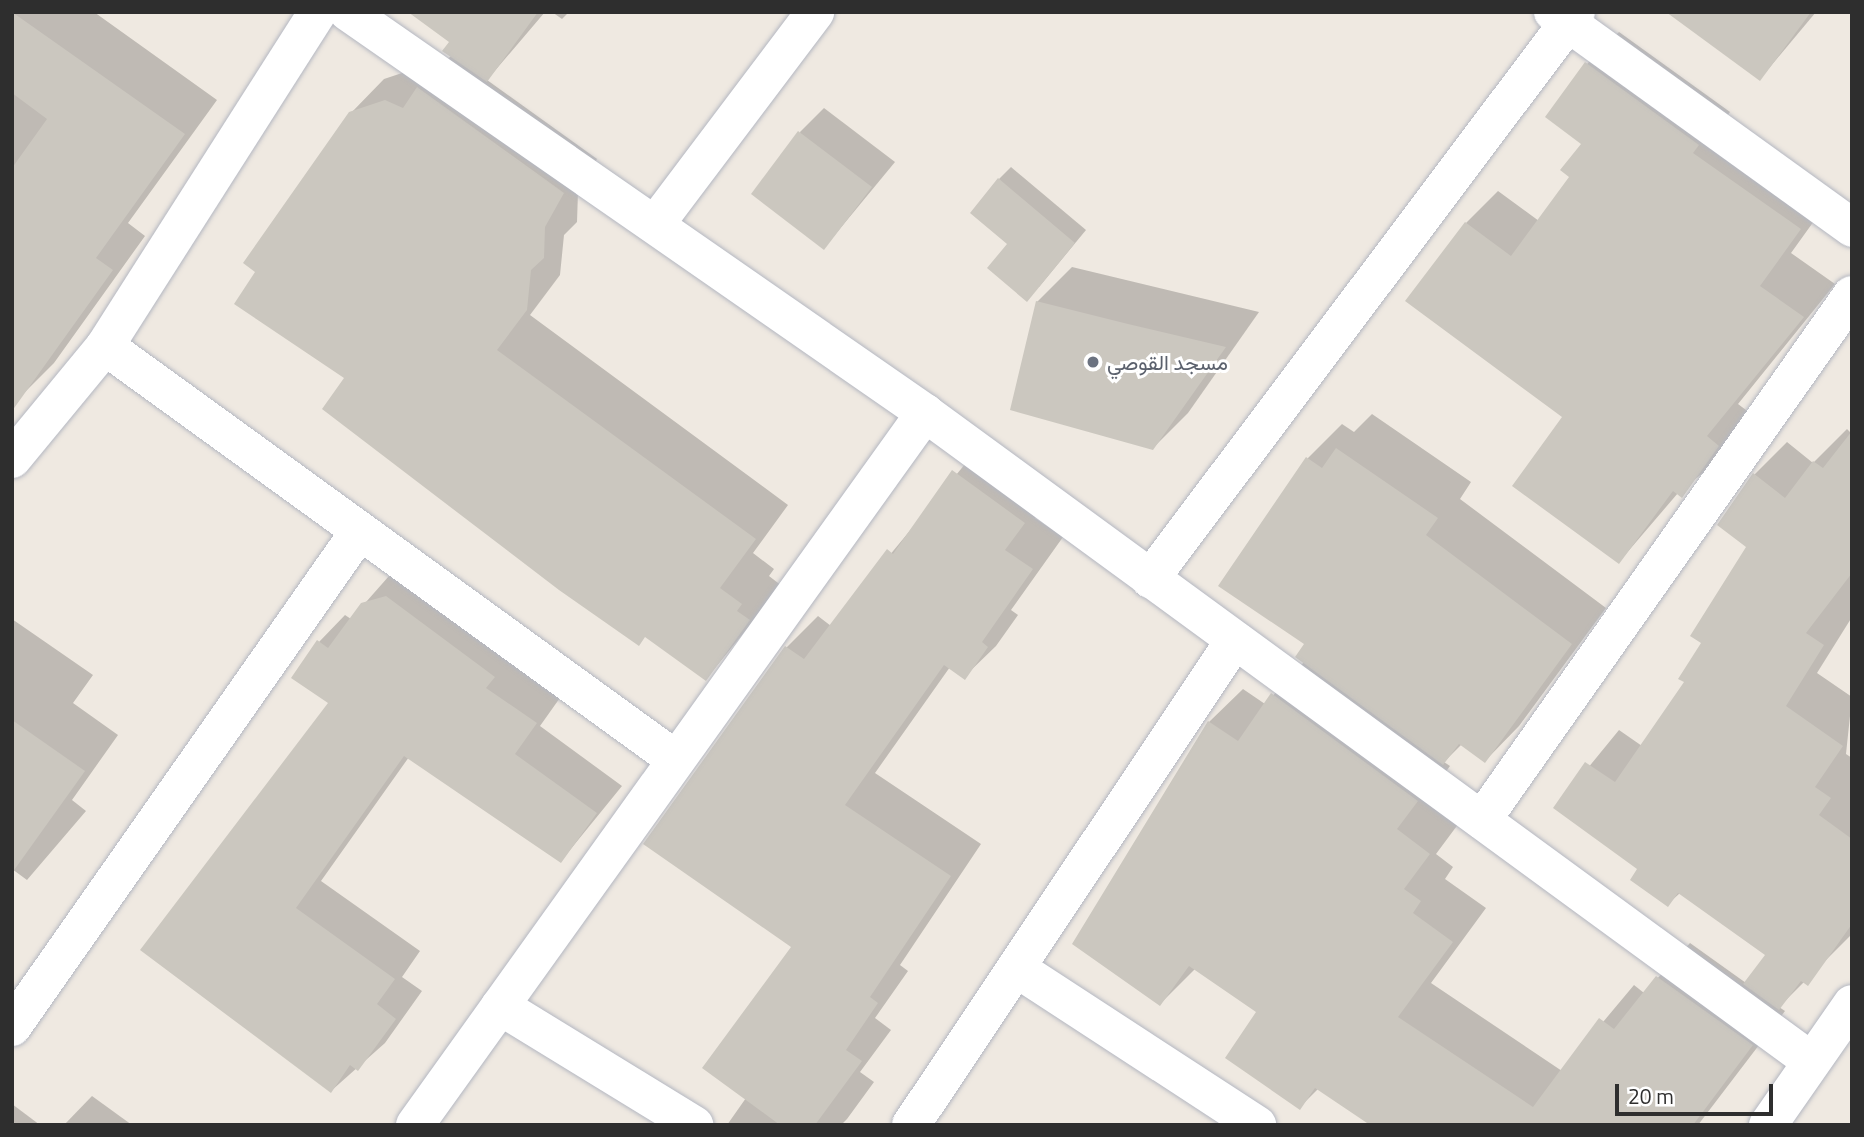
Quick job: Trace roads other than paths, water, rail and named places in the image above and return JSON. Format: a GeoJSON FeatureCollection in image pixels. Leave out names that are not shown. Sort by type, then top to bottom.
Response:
{"type":"FeatureCollection","features":[{"type":"Feature","properties":{"kind":"street"},"geometry":{"type":"LineString","coordinates":[[12,459],[105,346],[318,12]]}},
{"type":"Feature","properties":{"kind":"street"},"geometry":{"type":"LineString","coordinates":[[348,12],[657,222],[925,413],[1811,1061]]}},
{"type":"Feature","properties":{"kind":"street"},"geometry":{"type":"LineString","coordinates":[[657,222],[815,12]]}},
{"type":"Feature","properties":{"kind":"street"},"geometry":{"type":"LineString","coordinates":[[1150,579],[1565,16],[1852,228]]}},
{"type":"Feature","properties":{"kind":"street"},"geometry":{"type":"LineString","coordinates":[[1482,820],[1852,295]]}},
{"type":"Feature","properties":{"kind":"street"},"geometry":{"type":"LineString","coordinates":[[105,346],[675,759]]}},
{"type":"Feature","properties":{"kind":"street"},"geometry":{"type":"LineString","coordinates":[[415,1125],[925,413]]}},
{"type":"Feature","properties":{"kind":"street"},"geometry":{"type":"LineString","coordinates":[[12,1027],[359,532]]}},
{"type":"Feature","properties":{"kind":"street"},"geometry":{"type":"LineString","coordinates":[[911,1125],[1235,640]]}},
{"type":"Feature","properties":{"kind":"street"},"geometry":{"type":"LineString","coordinates":[[1016,968],[1257,1125]]}},
{"type":"Feature","properties":{"kind":"street"},"geometry":{"type":"LineString","coordinates":[[1768,1125],[1852,1004]]}},
{"type":"Feature","properties":{"kind":"street"},"geometry":{"type":"LineString","coordinates":[[500,1006],[694,1125]]}},
{"type":"Feature","properties":{"kind":"place","name":"مسجد القوصي"},"geometry":{"type":"Point","coordinates":[1093,362]}}]}
